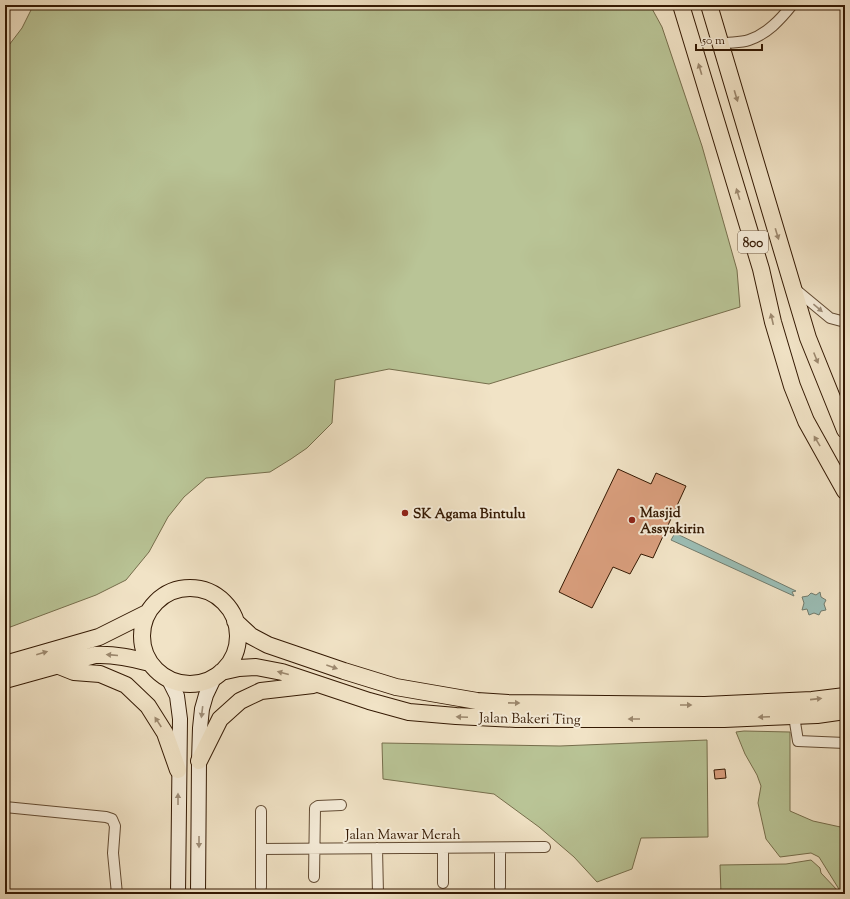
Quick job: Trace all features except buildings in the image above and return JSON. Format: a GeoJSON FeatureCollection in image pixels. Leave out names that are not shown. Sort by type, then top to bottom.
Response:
{"type":"FeatureCollection","features":[{"type":"Feature","properties":{"kind":"main road","name":"800"},"geometry":{"type":"LineString","coordinates":[[681,5],[761,270],[772,322],[792,386],[806,422],[845,491]]}},
{"type":"Feature","properties":{"kind":"main road","name":"800"},"geometry":{"type":"LineString","coordinates":[[709,5],[808,338],[845,430]]}},
{"type":"Feature","properties":{"kind":"main road"},"geometry":{"type":"LineString","coordinates":[[198,894],[199,761],[202,709],[206,695],[218,674],[230,661],[236,648],[238,634],[235,621],[228,606],[216,596],[201,589],[185,588],[170,592],[157,601],[147,613],[143,626],[142,639],[144,652],[150,663],[158,672],[168,678],[180,682],[192,683],[204,681],[218,674]]}},
{"type":"Feature","properties":{"kind":"main road"},"geometry":{"type":"LineString","coordinates":[[5,664],[99,637],[147,613]]}},
{"type":"Feature","properties":{"kind":"main road","name":"Jalan Bakeri Ting"},"geometry":{"type":"LineString","coordinates":[[235,621],[251,636],[268,645],[344,671],[396,687],[477,701],[515,703],[705,705],[797,701],[845,696]]}},
{"type":"Feature","properties":{"kind":"main road"},"geometry":{"type":"LineString","coordinates":[[5,680],[95,655],[108,654],[129,657],[150,663]]}},
{"type":"Feature","properties":{"kind":"main road"},"geometry":{"type":"LineString","coordinates":[[59,666],[74,672],[100,674],[126,685],[148,706],[165,733],[178,770]]}},
{"type":"Feature","properties":{"kind":"main road","name":"Jalan Bakeri Ting"},"geometry":{"type":"LineString","coordinates":[[218,674],[239,668],[256,667],[282,672],[369,701],[409,712],[456,716],[516,719],[724,719],[817,715],[845,711]]}},
{"type":"Feature","properties":{"kind":"main road"},"geometry":{"type":"LineString","coordinates":[[168,678],[177,696],[179,711],[178,894]]}},
{"type":"Feature","properties":{"kind":"main road"},"geometry":{"type":"LineString","coordinates":[[199,761],[220,719],[240,701],[261,691],[320,685]]}},
{"type":"Feature","properties":{"kind":"street"},"geometry":{"type":"LineString","coordinates":[[721,44],[747,40],[766,32],[785,14],[792,5]]}},
{"type":"Feature","properties":{"kind":"street"},"geometry":{"type":"LineString","coordinates":[[793,288],[830,318],[845,322]]}},
{"type":"Feature","properties":{"kind":"street"},"geometry":{"type":"LineString","coordinates":[[794,716],[798,741],[845,743]]}},
{"type":"Feature","properties":{"kind":"street"},"geometry":{"type":"LineString","coordinates":[[314,876],[316,808],[318,806],[341,805]]}},
{"type":"Feature","properties":{"kind":"street"},"geometry":{"type":"LineString","coordinates":[[5,807],[106,817],[112,819],[115,826],[113,853],[117,894]]}},
{"type":"Feature","properties":{"kind":"street"},"geometry":{"type":"LineString","coordinates":[[261,811],[261,887]]}},
{"type":"Feature","properties":{"kind":"street","name":"Jalan Mawar Merah"},"geometry":{"type":"LineString","coordinates":[[261,849],[545,847]]}},
{"type":"Feature","properties":{"kind":"street"},"geometry":{"type":"LineString","coordinates":[[377,848],[378,894]]}},
{"type":"Feature","properties":{"kind":"street"},"geometry":{"type":"LineString","coordinates":[[443,848],[443,883]]}},
{"type":"Feature","properties":{"kind":"street"},"geometry":{"type":"LineString","coordinates":[[500,848],[500,888]]}},
{"type":"Feature","properties":{"kind":"green space"},"geometry":{"type":"Polygon","coordinates":[[[35,5],[650,5],[662,27],[702,146],[737,270],[740,307],[489,384],[389,369],[335,380],[332,423],[307,448],[270,472],[206,478],[184,497],[168,517],[149,552],[126,580],[96,595],[5,629],[5,49],[22,28],[35,5]]]}},
{"type":"Feature","properties":{"kind":"green space"},"geometry":{"type":"Polygon","coordinates":[[[736,732],[790,732],[790,811],[813,821],[845,828],[845,891],[842,894],[819,857],[811,853],[780,857],[766,839],[758,803],[761,786],[736,732]]]}},
{"type":"Feature","properties":{"kind":"green space"},"geometry":{"type":"Polygon","coordinates":[[[707,740],[708,837],[641,838],[632,869],[597,882],[574,857],[539,827],[494,794],[383,779],[382,743],[560,746],[707,740]]]}},
{"type":"Feature","properties":{"kind":"green space"},"geometry":{"type":"Polygon","coordinates":[[[811,860],[820,868],[821,873],[839,892],[837,894],[721,894],[720,865],[786,864],[811,860]]]}},
{"type":"Feature","properties":{"kind":"water"},"geometry":{"type":"Polygon","coordinates":[[[675,533],[796,591],[792,592],[794,596],[671,540],[675,533]]]}},
{"type":"Feature","properties":{"kind":"water"},"geometry":{"type":"Polygon","coordinates":[[[820,592],[821,597],[826,600],[824,604],[826,610],[821,611],[819,615],[814,613],[809,615],[807,609],[802,610],[804,603],[802,597],[808,596],[811,593],[816,595],[820,592]]]}},
{"type":"Feature","properties":{"kind":"place","name":"SK Agama Bintulu"},"geometry":{"type":"Point","coordinates":[405,513]}},
{"type":"Feature","properties":{"kind":"place","name":"Masjid Assyakirin"},"geometry":{"type":"Point","coordinates":[632,520]}}]}
